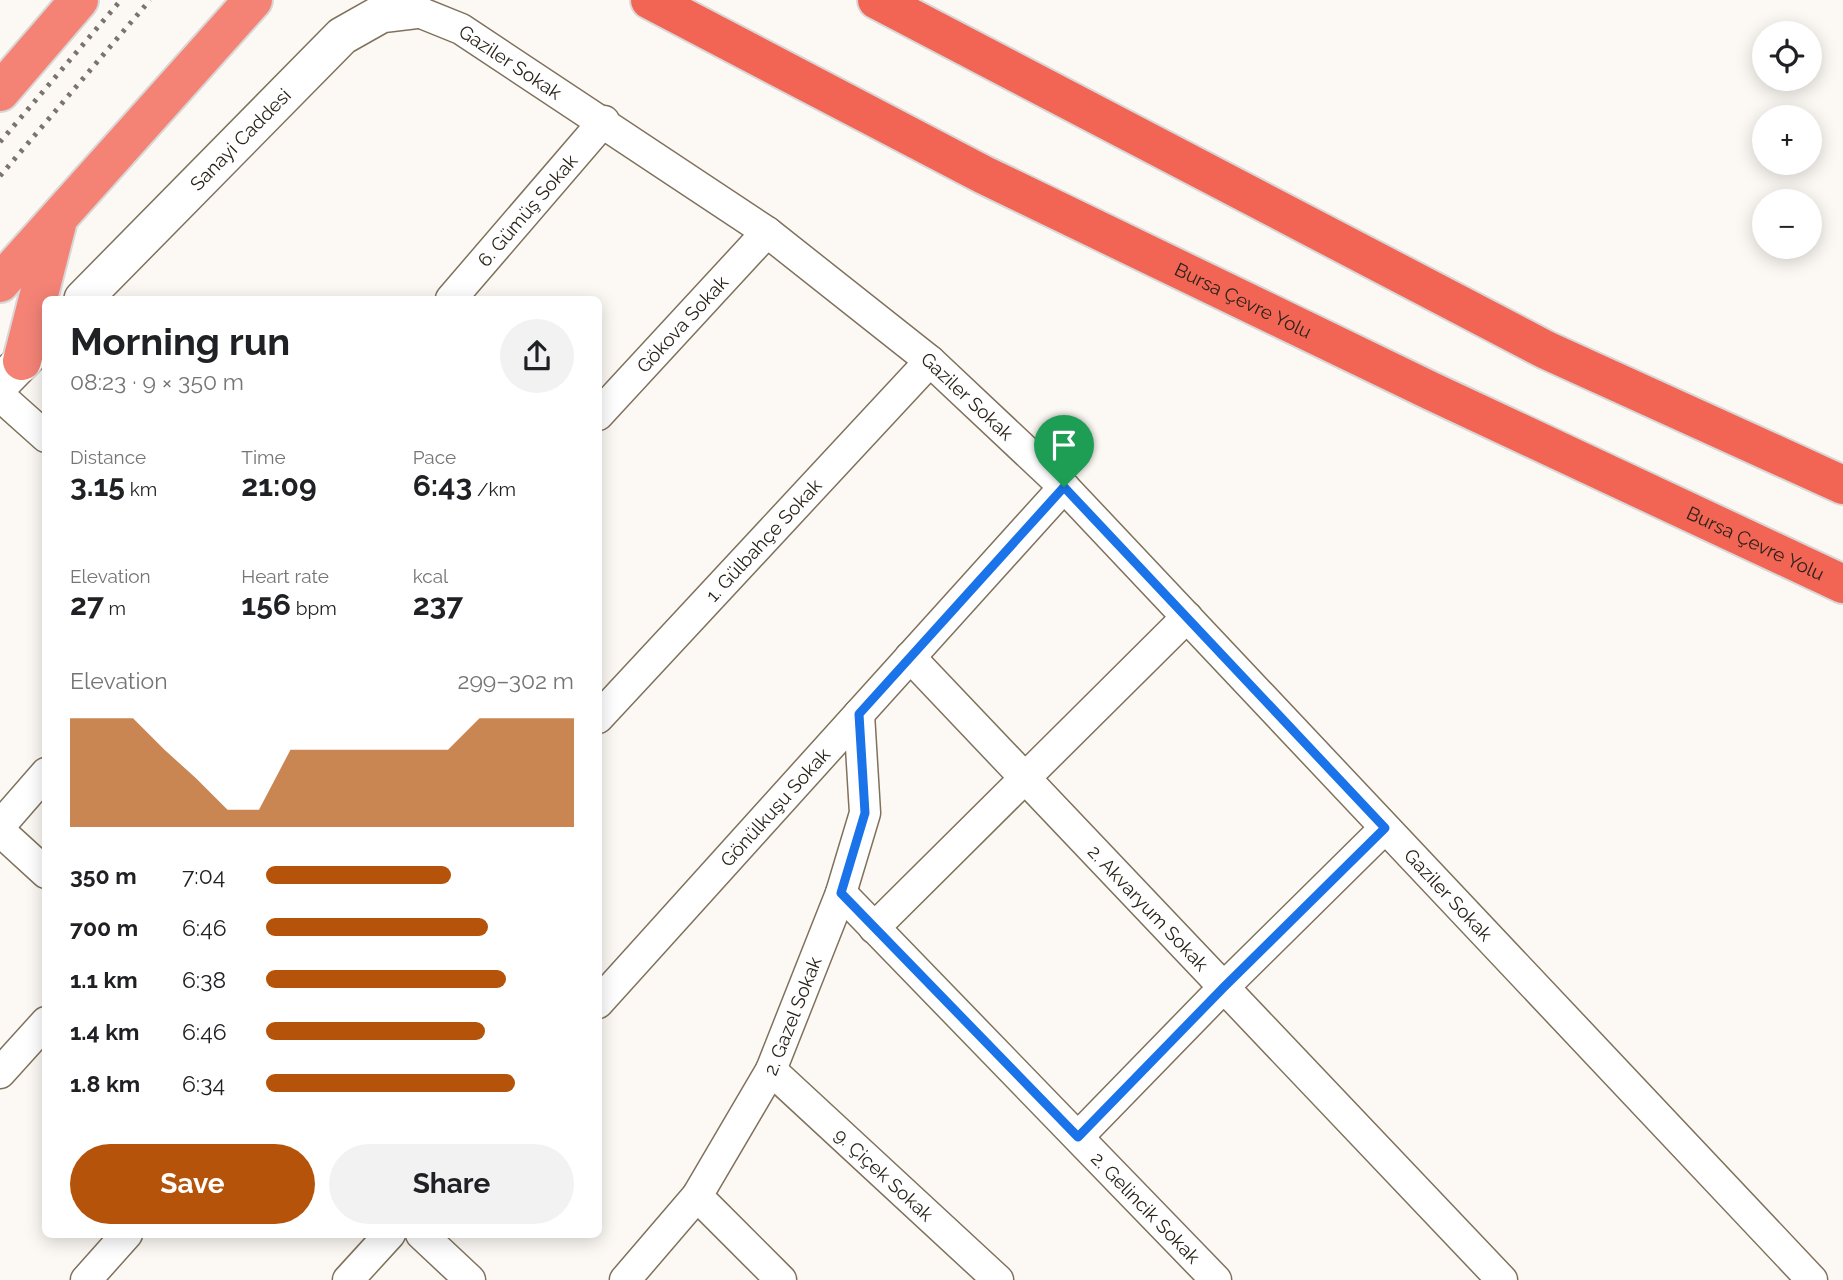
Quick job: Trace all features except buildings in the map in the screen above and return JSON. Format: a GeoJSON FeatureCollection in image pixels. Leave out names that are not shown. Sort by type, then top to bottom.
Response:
{"type":"FeatureCollection","features":[{"type":"Feature","properties":{"kind":"highway"},"geometry":{"type":"LineString","coordinates":[[0,92],[79,0]]}},
{"type":"Feature","properties":{"kind":"highway"},"geometry":{"type":"LineString","coordinates":[[0,283],[253,0]]}},
{"type":"Feature","properties":{"kind":"highway","name":"Bursa Çevre Yolu"},"geometry":{"type":"LineString","coordinates":[[650,0],[996,181],[1431,391],[1843,584]]}},
{"type":"Feature","properties":{"kind":"highway"},"geometry":{"type":"LineString","coordinates":[[877,0],[1546,350],[1843,485]]}},
{"type":"Feature","properties":{"kind":"highway"},"geometry":{"type":"LineString","coordinates":[[23,361],[59,216]]}},
{"type":"Feature","properties":{"kind":"street","name":"Gaziler Sokak"},"geometry":{"type":"LineString","coordinates":[[414,10],[461,29],[604,121],[767,232],[930,361],[1064,487],[1812,1280]]}},
{"type":"Feature","properties":{"kind":"street","name":"Sanayi Caddesi"},"geometry":{"type":"LineString","coordinates":[[86,296],[342,36],[382,14],[414,10]]}},
{"type":"Feature","properties":{"kind":"street","name":"6. Gümüş Sokak"},"geometry":{"type":"LineString","coordinates":[[454,296],[604,121]]}},
{"type":"Feature","properties":{"kind":"street","name":"Gökova Sokak"},"geometry":{"type":"LineString","coordinates":[[602,411],[767,232]]}},
{"type":"Feature","properties":{"kind":"street","name":"1. Gülbahçe Sokak"},"geometry":{"type":"LineString","coordinates":[[602,714],[930,361]]}},
{"type":"Feature","properties":{"kind":"street"},"geometry":{"type":"LineString","coordinates":[[0,396],[42,433]]}},
{"type":"Feature","properties":{"kind":"street","name":"Gönülkuşu Sokak"},"geometry":{"type":"LineString","coordinates":[[602,999],[1064,487]]}},
{"type":"Feature","properties":{"kind":"street"},"geometry":{"type":"LineString","coordinates":[[874,928],[1186,617]]}},
{"type":"Feature","properties":{"kind":"street","name":"2. Akvaryum Sokak"},"geometry":{"type":"LineString","coordinates":[[910,657],[1502,1280]]}},
{"type":"Feature","properties":{"kind":"street","name":"2. Gazel Sokak"},"geometry":{"type":"LineString","coordinates":[[625,1280],[697,1196],[771,1070],[841,893],[865,813],[859,714]]}},
{"type":"Feature","properties":{"kind":"street"},"geometry":{"type":"LineString","coordinates":[[42,778],[0,828],[42,869]]}},
{"type":"Feature","properties":{"kind":"street"},"geometry":{"type":"LineString","coordinates":[[1078,1137],[1224,987],[1385,828]]}},
{"type":"Feature","properties":{"kind":"street","name":"2. Gelincik Sokak"},"geometry":{"type":"LineString","coordinates":[[841,893],[1216,1280]]}},
{"type":"Feature","properties":{"kind":"street"},"geometry":{"type":"LineString","coordinates":[[0,1073],[42,1026]]}},
{"type":"Feature","properties":{"kind":"street","name":"9. Çiçek Sokak"},"geometry":{"type":"LineString","coordinates":[[771,1070],[998,1280]]}},
{"type":"Feature","properties":{"kind":"street"},"geometry":{"type":"LineString","coordinates":[[697,1196],[781,1280]]}},
{"type":"Feature","properties":{"kind":"street"},"geometry":{"type":"LineString","coordinates":[[86,1280],[123,1238]]}},
{"type":"Feature","properties":{"kind":"street"},"geometry":{"type":"LineString","coordinates":[[348,1280],[386,1238]]}},
{"type":"Feature","properties":{"kind":"street"},"geometry":{"type":"LineString","coordinates":[[425,1238],[470,1280]]}},
{"type":"Feature","properties":{"kind":"railway"},"geometry":{"type":"LineString","coordinates":[[0,142],[121,0]]}},
{"type":"Feature","properties":{"kind":"railway"},"geometry":{"type":"LineString","coordinates":[[0,176],[150,0]]}},
{"type":"Feature","properties":{"kind":"route"},"geometry":{"type":"LineString","coordinates":[[1064,487],[1385,828],[1224,987],[1078,1137],[841,893],[865,813],[859,714],[1064,487]]}}]}
